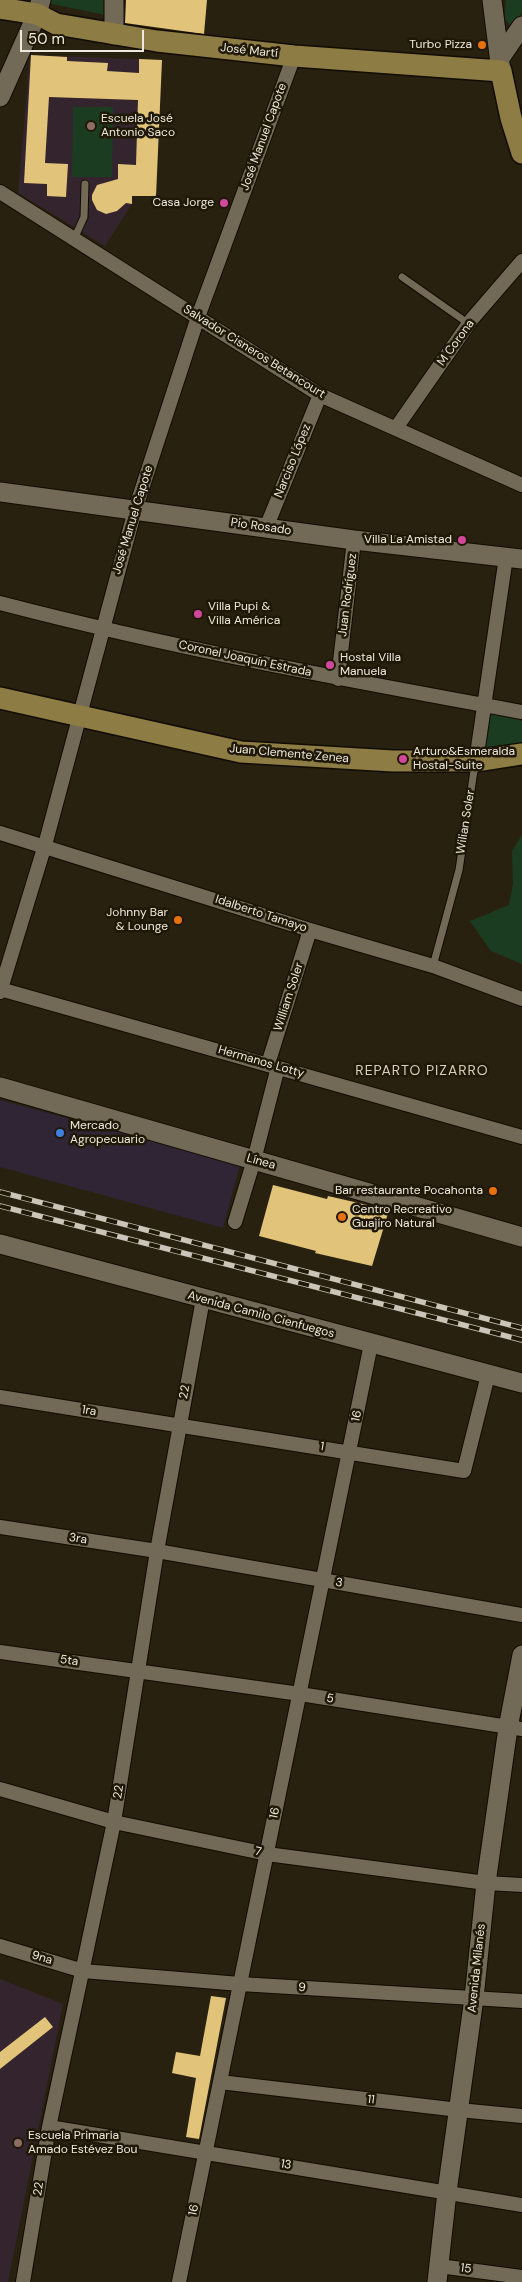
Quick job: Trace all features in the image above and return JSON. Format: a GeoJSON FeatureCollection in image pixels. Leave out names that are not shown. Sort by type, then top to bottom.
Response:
{"type":"FeatureCollection","features":[{"type":"Feature","properties":{"kind":"main road","name":"José Martí"},"geometry":{"type":"LineString","coordinates":[[0,8],[39,7],[56,24],[157,42],[294,56],[501,64]]}},
{"type":"Feature","properties":{"kind":"main road"},"geometry":{"type":"LineString","coordinates":[[501,64],[512,118],[522,153]]}},
{"type":"Feature","properties":{"kind":"main road","name":"Juan Clemente Zenea"},"geometry":{"type":"LineString","coordinates":[[0,698],[241,752],[333,758],[476,761],[522,754]]}},
{"type":"Feature","properties":{"kind":"street"},"geometry":{"type":"LineString","coordinates":[[114,0],[114,35]]}},
{"type":"Feature","properties":{"kind":"street"},"geometry":{"type":"LineString","coordinates":[[492,0],[501,64]]}},
{"type":"Feature","properties":{"kind":"street"},"geometry":{"type":"LineString","coordinates":[[0,96],[39,7]]}},
{"type":"Feature","properties":{"kind":"street"},"geometry":{"type":"LineString","coordinates":[[501,64],[522,26]]}},
{"type":"Feature","properties":{"kind":"street","name":"José Manuel Capote"},"geometry":{"type":"LineString","coordinates":[[0,990],[44,845],[135,510],[198,318],[294,56]]}},
{"type":"Feature","properties":{"kind":"street","name":"Salvador Cisneros Betancourt"},"geometry":{"type":"LineString","coordinates":[[0,192],[320,395],[522,485]]}},
{"type":"Feature","properties":{"kind":"street","name":"M Corona"},"geometry":{"type":"LineString","coordinates":[[396,428],[469,324],[522,261]]}},
{"type":"Feature","properties":{"kind":"street","name":"Narciso López"},"geometry":{"type":"LineString","coordinates":[[266,528],[320,395]]}},
{"type":"Feature","properties":{"kind":"street","name":"Pio Rosado"},"geometry":{"type":"LineString","coordinates":[[0,492],[354,540],[514,558]]}},
{"type":"Feature","properties":{"kind":"street","name":"Juan Rodríguez"},"geometry":{"type":"LineString","coordinates":[[338,679],[354,540]]}},
{"type":"Feature","properties":{"kind":"street","name":"Wilian Soler"},"geometry":{"type":"LineString","coordinates":[[476,761],[483,705],[514,558]]}},
{"type":"Feature","properties":{"kind":"street","name":"Coronel Joaquín Estrada"},"geometry":{"type":"LineString","coordinates":[[0,603],[102,629],[338,679],[522,712]]}},
{"type":"Feature","properties":{"kind":"street","name":"Idalberto Tamayo"},"geometry":{"type":"LineString","coordinates":[[0,832],[310,930],[433,966],[522,999]]}},
{"type":"Feature","properties":{"kind":"street","name":"William Soler"},"geometry":{"type":"LineString","coordinates":[[234,1222],[254,1160],[273,1066],[310,930]]}},
{"type":"Feature","properties":{"kind":"street","name":"Hermanos Lotty"},"geometry":{"type":"LineString","coordinates":[[0,990],[522,1137]]}},
{"type":"Feature","properties":{"kind":"street","name":"Línea"},"geometry":{"type":"LineString","coordinates":[[0,1088],[522,1237]]}},
{"type":"Feature","properties":{"kind":"street","name":"Avenida Camilo Cienfuegos"},"geometry":{"type":"LineString","coordinates":[[0,1244],[522,1383]]}},
{"type":"Feature","properties":{"kind":"street","name":"22"},"geometry":{"type":"LineString","coordinates":[[24,2282],[49,2127],[114,1822],[157,1551],[203,1299]]}},
{"type":"Feature","properties":{"kind":"street","name":"16"},"geometry":{"type":"LineString","coordinates":[[179,2282],[371,1344]]}},
{"type":"Feature","properties":{"kind":"street","name":"1"},"geometry":{"type":"LineString","coordinates":[[179,1425],[464,1471],[488,1375]]}},
{"type":"Feature","properties":{"kind":"street","name":"1ra"},"geometry":{"type":"LineString","coordinates":[[0,1397],[179,1425]]}},
{"type":"Feature","properties":{"kind":"street","name":"3ra"},"geometry":{"type":"LineString","coordinates":[[0,1527],[157,1551]]}},
{"type":"Feature","properties":{"kind":"street","name":"3"},"geometry":{"type":"LineString","coordinates":[[157,1551],[522,1615]]}},
{"type":"Feature","properties":{"kind":"street","name":"5ta"},"geometry":{"type":"LineString","coordinates":[[0,1652],[138,1670]]}},
{"type":"Feature","properties":{"kind":"street","name":"Avenida Milanés"},"geometry":{"type":"LineString","coordinates":[[438,2274],[447,2192],[474,1998],[486,1883],[515,1729],[522,1655]]}},
{"type":"Feature","properties":{"kind":"street","name":"5"},"geometry":{"type":"LineString","coordinates":[[138,1670],[515,1729]]}},
{"type":"Feature","properties":{"kind":"street","name":"7"},"geometry":{"type":"LineString","coordinates":[[0,1789],[114,1822],[267,1854],[486,1883],[522,1885]]}},
{"type":"Feature","properties":{"kind":"street","name":"9na"},"geometry":{"type":"LineString","coordinates":[[0,1946],[83,1971]]}},
{"type":"Feature","properties":{"kind":"street","name":"9"},"geometry":{"type":"LineString","coordinates":[[83,1971],[240,1984],[522,2001]]}},
{"type":"Feature","properties":{"kind":"street","name":"11"},"geometry":{"type":"LineString","coordinates":[[220,2082],[522,2116]]}},
{"type":"Feature","properties":{"kind":"street","name":"13"},"geometry":{"type":"LineString","coordinates":[[49,2127],[522,2205]]}},
{"type":"Feature","properties":{"kind":"street","name":"15"},"geometry":{"type":"LineString","coordinates":[[438,2274],[522,2277]]}},
{"type":"Feature","properties":{"kind":"lane"},"geometry":{"type":"LineString","coordinates":[[74,238],[84,217],[85,184]]}},
{"type":"Feature","properties":{"kind":"lane"},"geometry":{"type":"LineString","coordinates":[[402,277],[469,324]]}},
{"type":"Feature","properties":{"kind":"lane","name":"Wilian Soler"},"geometry":{"type":"LineString","coordinates":[[433,966],[459,870],[476,761]]}},
{"type":"Feature","properties":{"kind":"shaded area","name":"Escuela José Antonio Saco"},"geometry":{"type":"Polygon","coordinates":[[[30,55],[162,60],[156,196],[132,196],[132,204],[105,246],[18,193],[30,55]]]}},
{"type":"Feature","properties":{"kind":"shaded area","name":"Mercado Agropecuario"},"geometry":{"type":"Polygon","coordinates":[[[0,1100],[240,1165],[223,1228],[0,1167],[0,1100]]]}},
{"type":"Feature","properties":{"kind":"shaded area","name":"Escuela Primaria Amado Estévez Bou"},"geometry":{"type":"Polygon","coordinates":[[[0,1979],[63,2004],[8,2282],[0,2282],[0,1979]]]}},
{"type":"Feature","properties":{"kind":"green space"},"geometry":{"type":"Polygon","coordinates":[[[48,0],[105,0],[105,15],[48,3],[48,0]]]}},
{"type":"Feature","properties":{"kind":"green space"},"geometry":{"type":"Polygon","coordinates":[[[506,0],[522,0],[519,19],[510,25],[505,19],[506,0]]]}},
{"type":"Feature","properties":{"kind":"green space"},"geometry":{"type":"Polygon","coordinates":[[[73,107],[113,107],[112,177],[72,177],[73,107]]]}},
{"type":"Feature","properties":{"kind":"green space"},"geometry":{"type":"Polygon","coordinates":[[[485,712],[522,721],[522,745],[479,753],[485,712]]]}},
{"type":"Feature","properties":{"kind":"green space"},"geometry":{"type":"Polygon","coordinates":[[[522,835],[522,964],[491,951],[470,921],[509,905],[513,884],[512,851],[522,835]]]}},
{"type":"Feature","properties":{"kind":"building"},"geometry":{"type":"Polygon","coordinates":[[[126,0],[207,0],[204,34],[125,23],[126,0]]]}},
{"type":"Feature","properties":{"kind":"building"},"geometry":{"type":"Polygon","coordinates":[[[31,55],[67,57],[67,61],[108,63],[107,71],[139,73],[139,59],[162,60],[156,196],[132,196],[132,204],[126,203],[117,211],[106,214],[97,210],[92,200],[92,195],[97,185],[118,179],[118,164],[136,165],[138,100],[49,97],[45,163],[68,164],[66,197],[47,196],[47,184],[24,183],[31,55]]]}},
{"type":"Feature","properties":{"kind":"building"},"geometry":{"type":"Polygon","coordinates":[[[273,1185],[327,1199],[328,1196],[389,1210],[372,1266],[315,1253],[316,1251],[259,1236],[273,1185]]]}},
{"type":"Feature","properties":{"kind":"building"},"geometry":{"type":"Polygon","coordinates":[[[211,1996],[226,1998],[199,2139],[186,2137],[196,2078],[172,2073],[176,2052],[200,2056],[211,1996]]]}},
{"type":"Feature","properties":{"kind":"building"},"geometry":{"type":"Polygon","coordinates":[[[45,2017],[53,2027],[0,2069],[0,2052],[45,2017]]]}},
{"type":"Feature","properties":{"kind":"railway"},"geometry":{"type":"LineString","coordinates":[[0,1192],[522,1328]]}},
{"type":"Feature","properties":{"kind":"railway"},"geometry":{"type":"LineString","coordinates":[[0,1206],[522,1340]]}},
{"type":"Feature","properties":{"kind":"place","name":"Turbo Pizza"},"geometry":{"type":"Point","coordinates":[482,45]}},
{"type":"Feature","properties":{"kind":"place","name":"Escuela José Antonio Saco"},"geometry":{"type":"Point","coordinates":[91,126]}},
{"type":"Feature","properties":{"kind":"place","name":"Casa Jorge"},"geometry":{"type":"Point","coordinates":[224,203]}},
{"type":"Feature","properties":{"kind":"place","name":"Villa La Amistad"},"geometry":{"type":"Point","coordinates":[462,540]}},
{"type":"Feature","properties":{"kind":"place","name":"Villa Pupi & Villa América"},"geometry":{"type":"Point","coordinates":[198,614]}},
{"type":"Feature","properties":{"kind":"place","name":"Hostal Villa Manuela"},"geometry":{"type":"Point","coordinates":[330,665]}},
{"type":"Feature","properties":{"kind":"place","name":"Arturo&Esmeralda Hostal-Suite"},"geometry":{"type":"Point","coordinates":[403,759]}},
{"type":"Feature","properties":{"kind":"place","name":"Johnny Bar & Lounge"},"geometry":{"type":"Point","coordinates":[178,920]}},
{"type":"Feature","properties":{"kind":"place","name":"Mercado Agropecuario"},"geometry":{"type":"Point","coordinates":[60,1133]}},
{"type":"Feature","properties":{"kind":"place","name":"Bar restaurante Pocahonta"},"geometry":{"type":"Point","coordinates":[493,1191]}},
{"type":"Feature","properties":{"kind":"place","name":"Centro Recreativo Guajiro Natural"},"geometry":{"type":"Point","coordinates":[342,1217]}},
{"type":"Feature","properties":{"kind":"place","name":"Escuela Primaria Amado Estévez Bou"},"geometry":{"type":"Point","coordinates":[18,2143]}},
{"type":"Feature","properties":{"kind":"district","name":"REPARTO PIZARRO"},"geometry":{"type":"Point","coordinates":[422,1071]}}]}
